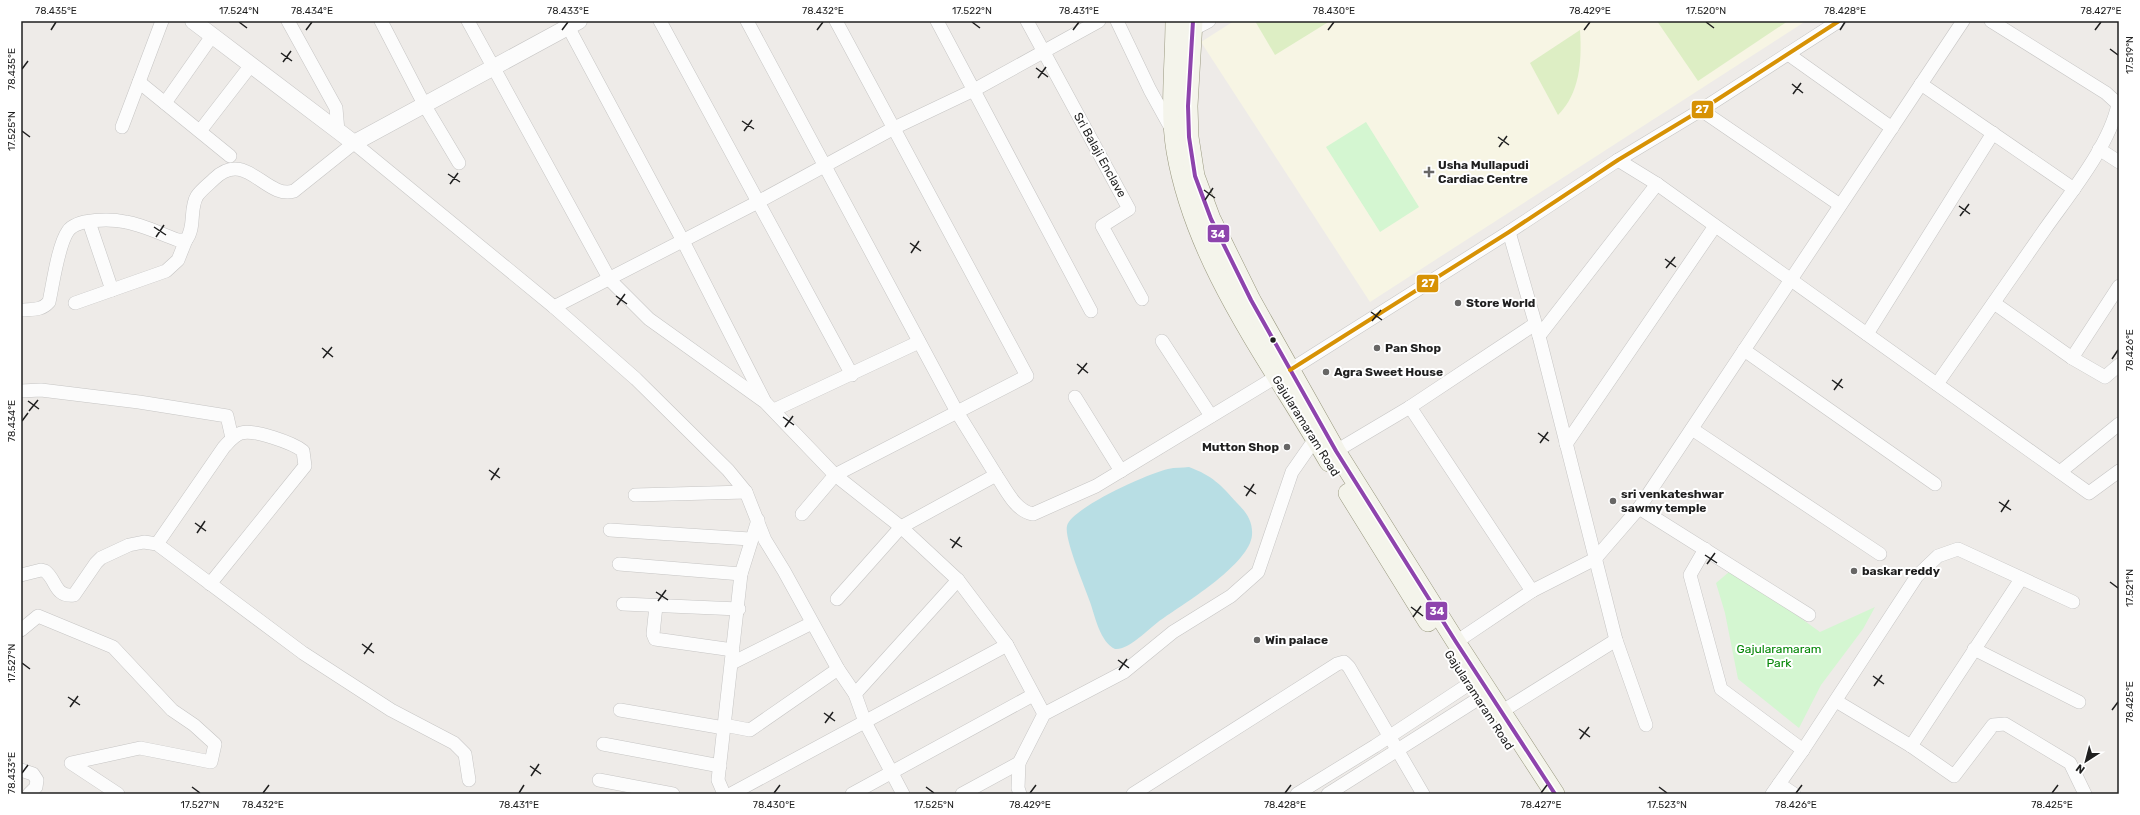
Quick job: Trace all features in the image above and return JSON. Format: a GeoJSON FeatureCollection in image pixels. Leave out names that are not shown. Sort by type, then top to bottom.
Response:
{"type":"FeatureCollection","features":[{"type":"Feature","properties":{"kind":"main road","name":"Gajularamaram Road"},"geometry":{"type":"LineString","coordinates":[[1199,24],[1188,106],[1189,137],[1195,176],[1211,219],[1314,439],[1398,574],[1540,794]]}},
{"type":"Feature","properties":{"kind":"main road","name":"Gajularamaram Road"},"geometry":{"type":"LineString","coordinates":[[1175,29],[1174,133],[1182,177],[1212,263],[1283,373],[1336,451],[1456,642],[1555,794]]}},
{"type":"Feature","properties":{"kind":"street"},"geometry":{"type":"LineString","coordinates":[[122,126],[162,21]]}},
{"type":"Feature","properties":{"kind":"street"},"geometry":{"type":"LineString","coordinates":[[193,21],[354,143],[554,307],[636,379],[728,470],[746,492],[765,540],[784,571],[838,669],[855,694],[865,722],[891,774],[903,794]]}},
{"type":"Feature","properties":{"kind":"street"},"geometry":{"type":"LineString","coordinates":[[288,21],[336,108],[338,131]]}},
{"type":"Feature","properties":{"kind":"street"},"geometry":{"type":"LineString","coordinates":[[381,21],[425,106],[459,163]]}},
{"type":"Feature","properties":{"kind":"street"},"geometry":{"type":"LineString","coordinates":[[468,21],[610,280],[649,319],[770,406],[835,475],[901,527],[958,580],[1007,645],[1044,714]]}},
{"type":"Feature","properties":{"kind":"street"},"geometry":{"type":"LineString","coordinates":[[660,21],[852,375]]}},
{"type":"Feature","properties":{"kind":"street"},"geometry":{"type":"LineString","coordinates":[[748,21],[957,412],[996,475],[1019,508],[1025,513],[1033,514],[1096,486],[1283,373],[1509,232],[1618,160],[1701,110],[1839,21]]}},
{"type":"Feature","properties":{"kind":"street"},"geometry":{"type":"LineString","coordinates":[[802,514],[835,475],[1027,376],[836,21]]}},
{"type":"Feature","properties":{"kind":"street"},"geometry":{"type":"LineString","coordinates":[[937,21],[1091,311]]}},
{"type":"Feature","properties":{"kind":"street","name":"Sri Balaji Enclave"},"geometry":{"type":"LineString","coordinates":[[1027,21],[1130,209],[1102,226],[1142,299]]}},
{"type":"Feature","properties":{"kind":"street"},"geometry":{"type":"LineString","coordinates":[[554,307],[610,280],[894,128],[974,90],[1043,50],[1099,21]]}},
{"type":"Feature","properties":{"kind":"street"},"geometry":{"type":"LineString","coordinates":[[1117,21],[1150,90],[1174,133]]}},
{"type":"Feature","properties":{"kind":"street"},"geometry":{"type":"LineString","coordinates":[[1456,642],[1532,592],[1595,559],[1639,508],[1963,21]]}},
{"type":"Feature","properties":{"kind":"street"},"geometry":{"type":"LineString","coordinates":[[1936,384],[2074,189],[2099,150],[2116,117],[2118,104],[2106,93],[1991,21]]}},
{"type":"Feature","properties":{"kind":"street"},"geometry":{"type":"LineString","coordinates":[[75,303],[166,271],[178,260],[186,240],[190,235],[194,203],[197,196],[217,176],[230,170],[244,170],[276,190],[287,194],[294,191],[354,143],[425,106],[571,23],[770,406]]}},
{"type":"Feature","properties":{"kind":"street"},"geometry":{"type":"LineString","coordinates":[[1175,29],[1199,24]]}},
{"type":"Feature","properties":{"kind":"street"},"geometry":{"type":"LineString","coordinates":[[166,103],[212,36]]}},
{"type":"Feature","properties":{"kind":"street"},"geometry":{"type":"LineString","coordinates":[[1788,54],[1892,128]]}},
{"type":"Feature","properties":{"kind":"street"},"geometry":{"type":"LineString","coordinates":[[200,131],[251,65]]}},
{"type":"Feature","properties":{"kind":"street"},"geometry":{"type":"LineString","coordinates":[[139,82],[230,156]]}},
{"type":"Feature","properties":{"kind":"street"},"geometry":{"type":"LineString","coordinates":[[1921,84],[2074,189]]}},
{"type":"Feature","properties":{"kind":"street"},"geometry":{"type":"LineString","coordinates":[[1701,110],[1840,205]]}},
{"type":"Feature","properties":{"kind":"street"},"geometry":{"type":"LineString","coordinates":[[1867,334],[1993,133]]}},
{"type":"Feature","properties":{"kind":"street"},"geometry":{"type":"LineString","coordinates":[[2099,150],[2119,162]]}},
{"type":"Feature","properties":{"kind":"street"},"geometry":{"type":"LineString","coordinates":[[1618,160],[1657,184],[2089,493],[2119,471]]}},
{"type":"Feature","properties":{"kind":"street"},"geometry":{"type":"LineString","coordinates":[[1336,451],[1537,330],[1657,184]]}},
{"type":"Feature","properties":{"kind":"street"},"geometry":{"type":"LineString","coordinates":[[21,310],[39,309],[44,307],[49,302],[63,240],[68,230],[76,224],[89,222],[126,222],[178,240],[186,240]]}},
{"type":"Feature","properties":{"kind":"street"},"geometry":{"type":"LineString","coordinates":[[89,222],[112,290]]}},
{"type":"Feature","properties":{"kind":"street"},"geometry":{"type":"LineString","coordinates":[[1566,444],[1715,226]]}},
{"type":"Feature","properties":{"kind":"street"},"geometry":{"type":"LineString","coordinates":[[1509,232],[1537,330],[1616,640],[1646,725]]}},
{"type":"Feature","properties":{"kind":"street"},"geometry":{"type":"LineString","coordinates":[[2072,358],[2119,286]]}},
{"type":"Feature","properties":{"kind":"street"},"geometry":{"type":"LineString","coordinates":[[1994,303],[2072,358],[2105,377],[2119,365]]}},
{"type":"Feature","properties":{"kind":"street"},"geometry":{"type":"LineString","coordinates":[[1162,341],[1211,416]]}},
{"type":"Feature","properties":{"kind":"street"},"geometry":{"type":"LineString","coordinates":[[770,406],[852,375],[919,342]]}},
{"type":"Feature","properties":{"kind":"street"},"geometry":{"type":"LineString","coordinates":[[1744,350],[1935,484]]}},
{"type":"Feature","properties":{"kind":"street"},"geometry":{"type":"LineString","coordinates":[[21,391],[41,390],[131,401],[227,416],[232,438]]}},
{"type":"Feature","properties":{"kind":"street"},"geometry":{"type":"LineString","coordinates":[[1075,397],[1121,471]]}},
{"type":"Feature","properties":{"kind":"street"},"geometry":{"type":"LineString","coordinates":[[1410,406],[1532,592]]}},
{"type":"Feature","properties":{"kind":"street"},"geometry":{"type":"LineString","coordinates":[[2060,472],[2119,424]]}},
{"type":"Feature","properties":{"kind":"street"},"geometry":{"type":"LineString","coordinates":[[1692,429],[1880,554]]}},
{"type":"Feature","properties":{"kind":"street"},"geometry":{"type":"LineString","coordinates":[[157,544],[224,447],[232,438],[241,433],[251,432],[296,445],[303,451],[305,466],[210,584]]}},
{"type":"Feature","properties":{"kind":"street"},"geometry":{"type":"LineString","coordinates":[[1020,794],[1018,788],[1019,763],[1044,714],[1124,672],[1173,632],[1231,596],[1258,572],[1292,472],[1314,439]]}},
{"type":"Feature","properties":{"kind":"street"},"geometry":{"type":"LineString","coordinates":[[837,599],[901,527],[996,475]]}},
{"type":"Feature","properties":{"kind":"street"},"geometry":{"type":"LineString","coordinates":[[635,495],[746,492]]}},
{"type":"Feature","properties":{"kind":"street"},"geometry":{"type":"LineString","coordinates":[[1639,508],[1809,615]]}},
{"type":"Feature","properties":{"kind":"street"},"geometry":{"type":"LineString","coordinates":[[714,794],[720,766],[732,657],[739,610],[741,574],[750,539],[758,520]]}},
{"type":"Feature","properties":{"kind":"street"},"geometry":{"type":"LineString","coordinates":[[610,530],[750,539]]}},
{"type":"Feature","properties":{"kind":"street"},"geometry":{"type":"LineString","coordinates":[[21,575],[41,570],[46,571],[62,593],[68,596],[74,595],[101,558],[129,545],[144,542],[157,544],[303,653],[391,710],[454,743],[465,754],[469,780]]}},
{"type":"Feature","properties":{"kind":"street"},"geometry":{"type":"LineString","coordinates":[[1794,794],[1776,789],[1804,750],[1917,576],[1938,556],[1958,548],[2021,579],[2073,602]]}},
{"type":"Feature","properties":{"kind":"street"},"geometry":{"type":"LineString","coordinates":[[1705,549],[1690,575],[1720,689],[1804,750]]}},
{"type":"Feature","properties":{"kind":"street"},"geometry":{"type":"LineString","coordinates":[[619,564],[741,574]]}},
{"type":"Feature","properties":{"kind":"street"},"geometry":{"type":"LineString","coordinates":[[1911,746],[2021,579]]}},
{"type":"Feature","properties":{"kind":"street"},"geometry":{"type":"LineString","coordinates":[[855,694],[958,580]]}},
{"type":"Feature","properties":{"kind":"street"},"geometry":{"type":"LineString","coordinates":[[623,604],[739,610]]}},
{"type":"Feature","properties":{"kind":"street"},"geometry":{"type":"LineString","coordinates":[[656,606],[654,634],[656,639],[732,657],[812,623]]}},
{"type":"Feature","properties":{"kind":"street"},"geometry":{"type":"LineString","coordinates":[[21,630],[38,616],[114,647],[172,710],[194,724],[215,744],[211,762],[140,748],[71,763],[118,794]]}},
{"type":"Feature","properties":{"kind":"street"},"geometry":{"type":"LineString","coordinates":[[1501,712],[1616,640]]}},
{"type":"Feature","properties":{"kind":"street"},"geometry":{"type":"LineString","coordinates":[[731,794],[1007,645]]}},
{"type":"Feature","properties":{"kind":"street"},"geometry":{"type":"LineString","coordinates":[[1974,649],[2078,702]]}},
{"type":"Feature","properties":{"kind":"street"},"geometry":{"type":"LineString","coordinates":[[1137,793],[1337,664],[1344,662],[1349,667],[1388,737],[1423,794]]}},
{"type":"Feature","properties":{"kind":"street"},"geometry":{"type":"LineString","coordinates":[[620,710],[750,730],[838,669]]}},
{"type":"Feature","properties":{"kind":"street"},"geometry":{"type":"LineString","coordinates":[[1297,794],[1388,737],[1473,691]]}},
{"type":"Feature","properties":{"kind":"street"},"geometry":{"type":"LineString","coordinates":[[1328,794],[1397,750],[1473,691]]}},
{"type":"Feature","properties":{"kind":"street"},"geometry":{"type":"LineString","coordinates":[[852,794],[1033,695]]}},
{"type":"Feature","properties":{"kind":"street"},"geometry":{"type":"LineString","coordinates":[[1836,701],[1911,746],[1954,776],[1993,725],[2005,724],[2070,763],[2085,794]]}},
{"type":"Feature","properties":{"kind":"street"},"geometry":{"type":"LineString","coordinates":[[602,744],[720,766]]}},
{"type":"Feature","properties":{"kind":"street"},"geometry":{"type":"LineString","coordinates":[[962,794],[1019,763]]}},
{"type":"Feature","properties":{"kind":"street"},"geometry":{"type":"LineString","coordinates":[[21,770],[33,774],[37,780],[36,787],[29,794]]}},
{"type":"Feature","properties":{"kind":"street"},"geometry":{"type":"LineString","coordinates":[[599,780],[673,794]]}},
{"type":"Feature","properties":{"kind":"street"},"geometry":{"type":"LineString","coordinates":[[718,780],[724,794]]}},
{"type":"Feature","properties":{"kind":"shaded area","name":"Usha Mullapudi Cardiac Centre"},"geometry":{"type":"Polygon","coordinates":[[[1234,21],[1806,21],[1370,302],[1201,42],[1234,21]]]}},
{"type":"Feature","properties":{"kind":"green space"},"geometry":{"type":"Polygon","coordinates":[[[1255,21],[1330,21],[1275,55],[1255,21]]]}},
{"type":"Feature","properties":{"kind":"green space"},"geometry":{"type":"Polygon","coordinates":[[[1657,21],[1788,21],[1698,81],[1657,21]]]}},
{"type":"Feature","properties":{"kind":"green space"},"geometry":{"type":"Polygon","coordinates":[[[1580,30],[1580,65],[1578,76],[1571,97],[1558,115],[1530,63],[1580,30]]]}},
{"type":"Feature","properties":{"kind":"green space"},"geometry":{"type":"Polygon","coordinates":[[[1366,122],[1419,207],[1380,232],[1326,147],[1366,122]]]}},
{"type":"Feature","properties":{"kind":"green space","name":"Gajularamaram Park"},"geometry":{"type":"Polygon","coordinates":[[[1729,572],[1759,588],[1820,632],[1875,607],[1863,629],[1821,685],[1799,728],[1738,679],[1725,613],[1716,583],[1729,572]]]}},
{"type":"Feature","properties":{"kind":"water"},"geometry":{"type":"Polygon","coordinates":[[[1189,467],[1211,478],[1226,491],[1243,510],[1250,521],[1252,530],[1249,546],[1241,558],[1202,592],[1160,621],[1134,642],[1121,649],[1115,649],[1105,641],[1099,628],[1072,552],[1067,526],[1082,510],[1112,492],[1158,472],[1173,468],[1189,467]]]}},
{"type":"Feature","properties":{"kind":"transit line","name":"34"},"geometry":{"type":"LineString","coordinates":[[1193,21],[1188,106],[1189,137],[1195,176],[1211,219],[1251,300],[1336,451],[1456,642],[1555,794]]}},
{"type":"Feature","properties":{"kind":"transit line","name":"27"},"geometry":{"type":"LineString","coordinates":[[1290,370],[1509,232],[1618,160],[1701,110],[1839,21]]}},
{"type":"Feature","properties":{"kind":"place","name":"Usha Mullapudi Cardiac Centre"},"geometry":{"type":"Point","coordinates":[1429,172]}},
{"type":"Feature","properties":{"kind":"place","name":"Store World"},"geometry":{"type":"Point","coordinates":[1458,303]}},
{"type":"Feature","properties":{"kind":"place","name":"Pan Shop"},"geometry":{"type":"Point","coordinates":[1377,348]}},
{"type":"Feature","properties":{"kind":"place","name":"Agra Sweet House"},"geometry":{"type":"Point","coordinates":[1326,372]}},
{"type":"Feature","properties":{"kind":"place","name":"Mutton Shop"},"geometry":{"type":"Point","coordinates":[1287,447]}},
{"type":"Feature","properties":{"kind":"place","name":"sri venkateshwar sawmy temple"},"geometry":{"type":"Point","coordinates":[1613,501]}},
{"type":"Feature","properties":{"kind":"place","name":"baskar reddy"},"geometry":{"type":"Point","coordinates":[1854,571]}},
{"type":"Feature","properties":{"kind":"place","name":"Win palace"},"geometry":{"type":"Point","coordinates":[1257,640]}}]}
